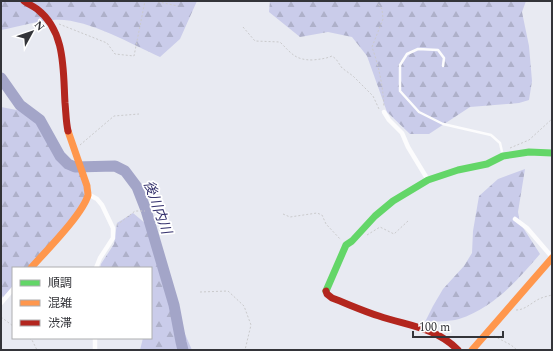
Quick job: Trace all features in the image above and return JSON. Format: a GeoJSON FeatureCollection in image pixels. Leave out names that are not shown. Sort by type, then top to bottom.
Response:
{"type":"FeatureCollection","features":[{"type":"Feature","properties":{"kind":"street"},"geometry":{"type":"LineString","coordinates":[[24,1],[33,5],[43,14],[51,23],[59,40],[63,55],[66,122],[88,186],[88,194],[77,215],[32,267]]}},
{"type":"Feature","properties":{"kind":"street"},"geometry":{"type":"LineString","coordinates":[[384,112],[388,120],[402,133],[408,147],[428,180]]}},
{"type":"Feature","properties":{"kind":"street"},"geometry":{"type":"LineString","coordinates":[[458,350],[449,341],[428,330],[379,316],[332,298],[327,294],[326,290],[346,245],[352,241],[375,216],[393,201],[428,180],[458,170],[487,164],[503,156],[529,152],[552,153]]}},
{"type":"Feature","properties":{"kind":"street"},"geometry":{"type":"LineString","coordinates":[[88,194],[97,199],[102,205],[113,228],[113,238],[100,258],[96,267]]}},
{"type":"Feature","properties":{"kind":"street"},"geometry":{"type":"LineString","coordinates":[[472,350],[552,258],[527,228],[515,220]]}},
{"type":"Feature","properties":{"kind":"street"},"geometry":{"type":"LineString","coordinates":[[1,303],[12,290]]}},
{"type":"Feature","properties":{"kind":"street"},"geometry":{"type":"LineString","coordinates":[[95,339],[95,350]]}},
{"type":"Feature","properties":{"kind":"lane"},"geometry":{"type":"LineString","coordinates":[[443,66],[444,58],[438,50],[418,49],[407,54],[400,65],[400,91],[419,112],[444,124],[491,135],[500,143],[503,156]]}},
{"type":"Feature","properties":{"kind":"path"},"geometry":{"type":"LineString","coordinates":[[51,23],[56,23],[107,43],[115,54],[134,56],[145,1]]}},
{"type":"Feature","properties":{"kind":"path"},"geometry":{"type":"LineString","coordinates":[[154,1],[178,6]]}},
{"type":"Feature","properties":{"kind":"path"},"geometry":{"type":"LineString","coordinates":[[376,1],[382,9],[384,19],[372,47],[378,64],[383,88],[384,112]]}},
{"type":"Feature","properties":{"kind":"path"},"geometry":{"type":"LineString","coordinates":[[243,27],[255,40],[280,42],[295,56],[302,60],[325,59],[332,56],[342,68],[353,76],[372,96],[380,110],[384,112]]}},
{"type":"Feature","properties":{"kind":"path"},"geometry":{"type":"LineString","coordinates":[[76,151],[114,116],[139,114]]}},
{"type":"Feature","properties":{"kind":"path"},"geometry":{"type":"LineString","coordinates":[[503,156],[510,148],[529,140],[552,120]]}},
{"type":"Feature","properties":{"kind":"path"},"geometry":{"type":"LineString","coordinates":[[113,228],[135,210],[145,211]]}},
{"type":"Feature","properties":{"kind":"path"},"geometry":{"type":"LineString","coordinates":[[283,214],[290,217],[317,213],[322,215],[326,224],[346,245]]}},
{"type":"Feature","properties":{"kind":"path"},"geometry":{"type":"LineString","coordinates":[[368,235],[380,227],[394,234],[408,220]]}},
{"type":"Feature","properties":{"kind":"path"},"geometry":{"type":"LineString","coordinates":[[200,292],[228,291],[244,306],[251,325],[245,350]]}},
{"type":"Feature","properties":{"kind":"path"},"geometry":{"type":"LineString","coordinates":[[509,308],[518,310],[552,295]]}},
{"type":"Feature","properties":{"kind":"path"},"geometry":{"type":"LineString","coordinates":[[1,317],[12,325]]}},
{"type":"Feature","properties":{"kind":"path"},"geometry":{"type":"LineString","coordinates":[[488,332],[517,350]]}},
{"type":"Feature","properties":{"kind":"path"},"geometry":{"type":"LineString","coordinates":[[30,339],[37,350]]}},
{"type":"Feature","properties":{"kind":"green space"},"geometry":{"type":"Polygon","coordinates":[[[1,1],[197,1],[180,39],[160,57],[108,32],[66,20],[40,22],[1,30],[1,1]]]}},
{"type":"Feature","properties":{"kind":"green space"},"geometry":{"type":"Polygon","coordinates":[[[270,1],[526,1],[522,12],[529,46],[532,81],[529,100],[519,103],[470,107],[429,134],[410,134],[387,112],[367,56],[352,37],[328,32],[300,37],[269,12],[270,1]]]}},
{"type":"Feature","properties":{"kind":"green space"},"geometry":{"type":"Polygon","coordinates":[[[1,107],[27,112],[87,177],[86,203],[33,267],[12,267],[12,290],[4,299],[1,294],[1,107]]]}},
{"type":"Feature","properties":{"kind":"green space"},"geometry":{"type":"Polygon","coordinates":[[[525,169],[518,212],[520,223],[540,254],[514,283],[483,308],[455,320],[425,322],[443,289],[464,266],[472,253],[473,231],[479,196],[498,179],[525,169]]]}},
{"type":"Feature","properties":{"kind":"green space"},"geometry":{"type":"Polygon","coordinates":[[[133,213],[146,224],[162,282],[192,350],[140,350],[143,339],[152,339],[152,267],[100,267],[114,244],[117,223],[133,213]]]}},
{"type":"Feature","properties":{"kind":"waterway","name":"後川内川"},"geometry":{"type":"LineString","coordinates":[[1,78],[20,105],[40,120],[60,156],[68,164],[75,167],[115,166],[125,171],[137,187],[146,210],[174,305],[183,350]]}},
{"type":"Feature","properties":{"kind":"traffic: fast"},"geometry":{"type":"LineString","coordinates":[[326,291],[346,245],[352,241],[375,216],[393,201],[428,180],[458,170],[487,164],[503,156],[529,152],[552,153]]}},
{"type":"Feature","properties":{"kind":"traffic: slow"},"geometry":{"type":"LineString","coordinates":[[32,267],[79,212],[88,195],[87,186],[68,131]]}},
{"type":"Feature","properties":{"kind":"traffic: slow"},"geometry":{"type":"LineString","coordinates":[[472,350],[552,258]]}},
{"type":"Feature","properties":{"kind":"traffic: jam"},"geometry":{"type":"LineString","coordinates":[[24,1],[37,9],[46,18],[53,28],[58,40],[63,65],[66,121],[68,131]]}},
{"type":"Feature","properties":{"kind":"traffic: jam"},"geometry":{"type":"LineString","coordinates":[[326,291],[332,298],[361,310],[421,328],[440,336],[458,350]]}}]}
